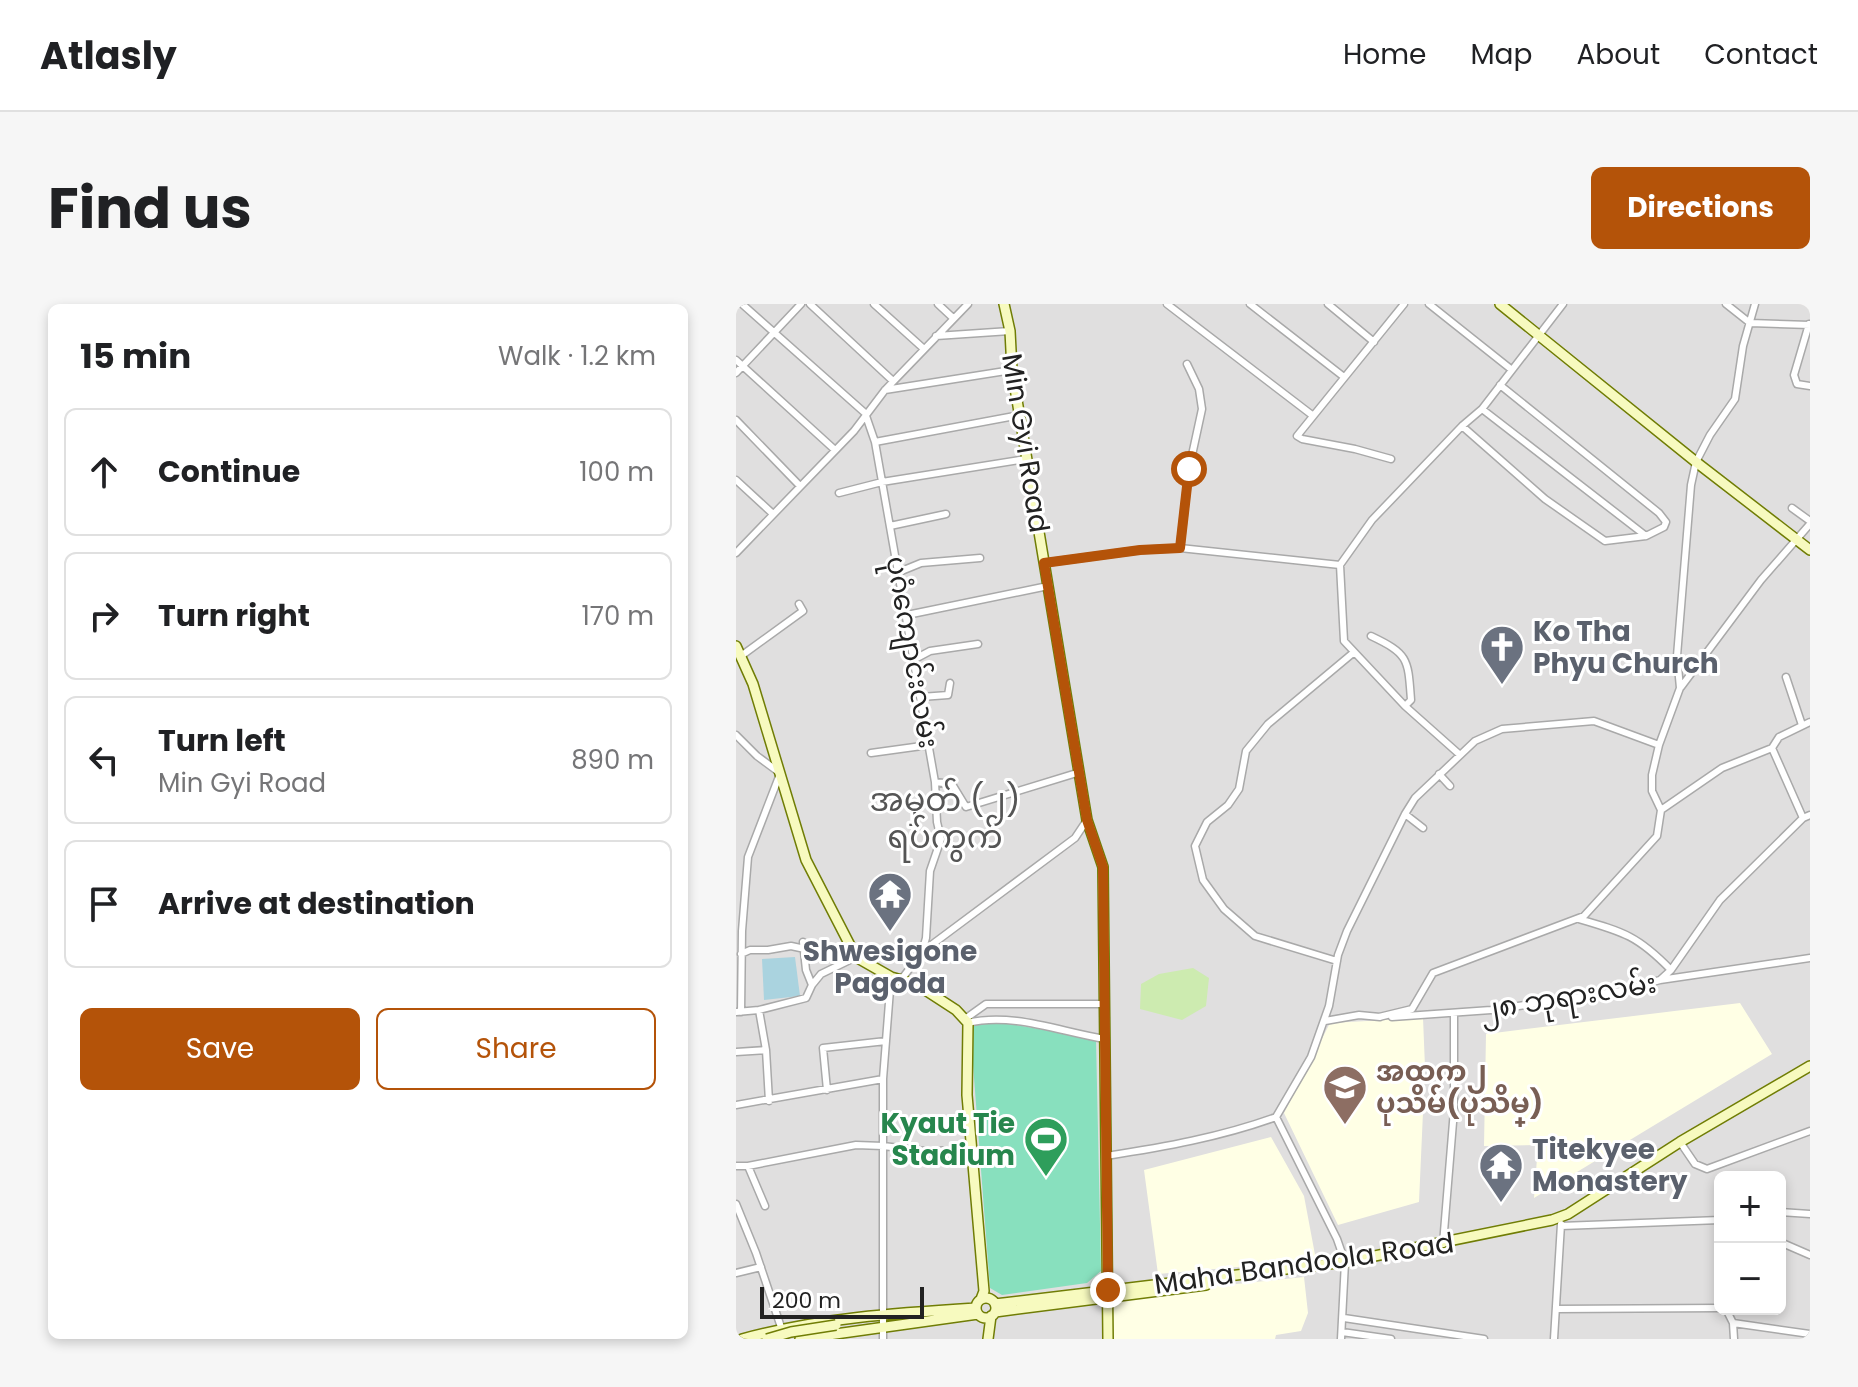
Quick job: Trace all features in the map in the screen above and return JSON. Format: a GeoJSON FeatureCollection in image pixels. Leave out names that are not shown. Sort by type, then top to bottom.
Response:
{"type":"FeatureCollection","features":[{"type":"Feature","properties":{"kind":"main road","name":"Min Gyi Road"},"geometry":{"type":"LineString","coordinates":[[1004,304],[1026,459],[1087,820],[1103,867],[1108,1339]]}},
{"type":"Feature","properties":{"kind":"main road"},"geometry":{"type":"LineString","coordinates":[[1500,304],[1810,550]]}},
{"type":"Feature","properties":{"kind":"main road"},"geometry":{"type":"LineString","coordinates":[[736,646],[753,684],[806,860],[856,957],[896,978],[916,984],[966,1021],[967,1095],[988,1339]]}},
{"type":"Feature","properties":{"kind":"main road","name":"Maha Bandoola Road"},"geometry":{"type":"LineString","coordinates":[[986,1309],[1346,1265],[1443,1250],[1561,1222],[1682,1144],[1810,1069]]}},
{"type":"Feature","properties":{"kind":"main road","name":"Maha Bandoola Road"},"geometry":{"type":"LineString","coordinates":[[1346,1265],[1561,1222]]}},
{"type":"Feature","properties":{"kind":"main road"},"geometry":{"type":"LineString","coordinates":[[742,1339],[782,1328],[881,1313],[986,1309]]}},
{"type":"Feature","properties":{"kind":"main road"},"geometry":{"type":"LineString","coordinates":[[800,1339],[986,1309]]}},
{"type":"Feature","properties":{"kind":"main road"},"geometry":{"type":"LineString","coordinates":[[767,1339],[836,1325],[850,1317]]}},
{"type":"Feature","properties":{"kind":"main road"},"geometry":{"type":"LineString","coordinates":[[836,1325],[850,1330]]}},
{"type":"Feature","properties":{"kind":"street"},"geometry":{"type":"LineString","coordinates":[[742,304],[865,413]]}},
{"type":"Feature","properties":{"kind":"street"},"geometry":{"type":"LineString","coordinates":[[736,373],[801,304]]}},
{"type":"Feature","properties":{"kind":"street"},"geometry":{"type":"LineString","coordinates":[[810,304],[893,381]]}},
{"type":"Feature","properties":{"kind":"street"},"geometry":{"type":"LineString","coordinates":[[874,304],[924,349]]}},
{"type":"Feature","properties":{"kind":"street"},"geometry":{"type":"LineString","coordinates":[[938,304],[953,318]]}},
{"type":"Feature","properties":{"kind":"street"},"geometry":{"type":"LineString","coordinates":[[738,548],[854,431],[893,381],[968,304]]}},
{"type":"Feature","properties":{"kind":"street"},"geometry":{"type":"LineString","coordinates":[[1167,304],[1312,415]]}},
{"type":"Feature","properties":{"kind":"street"},"geometry":{"type":"LineString","coordinates":[[1250,304],[1344,377]]}},
{"type":"Feature","properties":{"kind":"street"},"geometry":{"type":"LineString","coordinates":[[1328,304],[1374,342]]}},
{"type":"Feature","properties":{"kind":"street"},"geometry":{"type":"LineString","coordinates":[[1391,459],[1297,436],[1404,304]]}},
{"type":"Feature","properties":{"kind":"street"},"geometry":{"type":"LineString","coordinates":[[1429,304],[1512,370]]}},
{"type":"Feature","properties":{"kind":"street"},"geometry":{"type":"LineString","coordinates":[[1459,754],[1405,706],[1344,641],[1340,565],[1372,520],[1482,409],[1562,304]]}},
{"type":"Feature","properties":{"kind":"street"},"geometry":{"type":"LineString","coordinates":[[1726,304],[1750,323],[1810,325],[1794,375],[1797,384],[1810,386]]}},
{"type":"Feature","properties":{"kind":"street"},"geometry":{"type":"LineString","coordinates":[[1680,688],[1677,656],[1691,485],[1696,462],[1735,399],[1743,346],[1755,304]]}},
{"type":"Feature","properties":{"kind":"street"},"geometry":{"type":"LineString","coordinates":[[936,336],[1010,331]]}},
{"type":"Feature","properties":{"kind":"street"},"geometry":{"type":"LineString","coordinates":[[736,360],[835,450]]}},
{"type":"Feature","properties":{"kind":"street"},"geometry":{"type":"LineString","coordinates":[[1180,548],[1189,469],[1202,409],[1199,389],[1187,364]]}},
{"type":"Feature","properties":{"kind":"street"},"geometry":{"type":"LineString","coordinates":[[885,390],[1012,370]]}},
{"type":"Feature","properties":{"kind":"street"},"geometry":{"type":"LineString","coordinates":[[1462,426],[1545,499],[1605,541],[1646,536],[1664,527],[1666,522],[1659,513],[1500,385]]}},
{"type":"Feature","properties":{"kind":"street"},"geometry":{"type":"LineString","coordinates":[[1482,409],[1646,536]]}},
{"type":"Feature","properties":{"kind":"street","name":"ပုဂံကျောင်းလမ်း"},"geometry":{"type":"LineString","coordinates":[[865,413],[875,442],[915,659],[941,839],[930,871],[926,938],[922,952],[896,978]]}},
{"type":"Feature","properties":{"kind":"street"},"geometry":{"type":"LineString","coordinates":[[875,442],[1020,415]]}},
{"type":"Feature","properties":{"kind":"street"},"geometry":{"type":"LineString","coordinates":[[736,420],[800,486]]}},
{"type":"Feature","properties":{"kind":"street"},"geometry":{"type":"LineString","coordinates":[[839,493],[882,482],[1026,459]]}},
{"type":"Feature","properties":{"kind":"street"},"geometry":{"type":"LineString","coordinates":[[736,480],[773,514]]}},
{"type":"Feature","properties":{"kind":"street"},"geometry":{"type":"LineString","coordinates":[[1379,1017],[1412,1009],[1433,973],[1584,916],[1657,836],[1661,810],[1652,791],[1652,775],[1659,745],[1680,688],[1761,580],[1810,522],[1792,508]]}},
{"type":"Feature","properties":{"kind":"street"},"geometry":{"type":"LineString","coordinates":[[890,526],[946,514]]}},
{"type":"Feature","properties":{"kind":"street"},"geometry":{"type":"LineString","coordinates":[[1044,563],[1180,548],[1340,565]]}},
{"type":"Feature","properties":{"kind":"street"},"geometry":{"type":"LineString","coordinates":[[899,572],[921,563],[980,558]]}},
{"type":"Feature","properties":{"kind":"street"},"geometry":{"type":"LineString","coordinates":[[907,615],[1048,586]]}},
{"type":"Feature","properties":{"kind":"street"},"geometry":{"type":"LineString","coordinates":[[741,656],[803,611],[799,604]]}},
{"type":"Feature","properties":{"kind":"street"},"geometry":{"type":"LineString","coordinates":[[1371,636],[1399,649],[1405,659],[1411,700],[1405,706]]}},
{"type":"Feature","properties":{"kind":"street"},"geometry":{"type":"LineString","coordinates":[[915,659],[930,651],[978,644]]}},
{"type":"Feature","properties":{"kind":"street"},"geometry":{"type":"LineString","coordinates":[[1337,961],[1255,936],[1224,909],[1203,880],[1195,846],[1207,822],[1228,805],[1239,789],[1246,751],[1268,724],[1353,653]]}},
{"type":"Feature","properties":{"kind":"street"},"geometry":{"type":"LineString","coordinates":[[1786,677],[1802,725]]}},
{"type":"Feature","properties":{"kind":"street"},"geometry":{"type":"LineString","coordinates":[[921,697],[948,695],[950,683]]}},
{"type":"Feature","properties":{"kind":"street"},"geometry":{"type":"LineString","coordinates":[[1106,1156],[1218,1135],[1276,1117],[1311,1057],[1325,1021],[1337,961],[1347,931],[1405,814],[1415,798],[1475,741],[1502,729],[1594,721],[1659,745]]}},
{"type":"Feature","properties":{"kind":"street"},"geometry":{"type":"LineString","coordinates":[[1661,810],[1722,768],[1772,748],[1779,737],[1810,722]]}},
{"type":"Feature","properties":{"kind":"street"},"geometry":{"type":"LineString","coordinates":[[736,735],[780,774],[748,857],[738,1012],[806,998],[821,974],[856,957]]}},
{"type":"Feature","properties":{"kind":"street"},"geometry":{"type":"LineString","coordinates":[[871,753],[929,745]]}},
{"type":"Feature","properties":{"kind":"street"},"geometry":{"type":"LineString","coordinates":[[1660,980],[1671,970],[1720,900],[1806,816],[1772,748]]}},
{"type":"Feature","properties":{"kind":"street"},"geometry":{"type":"LineString","coordinates":[[935,782],[952,784],[966,807],[1080,772]]}},
{"type":"Feature","properties":{"kind":"street"},"geometry":{"type":"LineString","coordinates":[[1439,774],[1450,786]]}},
{"type":"Feature","properties":{"kind":"street"},"geometry":{"type":"LineString","coordinates":[[1405,814],[1423,828]]}},
{"type":"Feature","properties":{"kind":"street"},"geometry":{"type":"LineString","coordinates":[[922,952],[1075,838],[1087,820]]}},
{"type":"Feature","properties":{"kind":"street"},"geometry":{"type":"LineString","coordinates":[[1579,919],[1618,930],[1647,945],[1671,970]]}},
{"type":"Feature","properties":{"kind":"street"},"geometry":{"type":"LineString","coordinates":[[741,954],[750,950],[804,946],[806,970],[812,985]]}},
{"type":"Feature","properties":{"kind":"street","name":"၂၈ ဘုရားလမ်း"},"geometry":{"type":"LineString","coordinates":[[1325,1021],[1359,1015],[1454,1014],[1620,991],[1660,980],[1810,958]]}},
{"type":"Feature","properties":{"kind":"street"},"geometry":{"type":"LineString","coordinates":[[883,1339],[883,1079],[896,978]]}},
{"type":"Feature","properties":{"kind":"street"},"geometry":{"type":"LineString","coordinates":[[966,1021],[986,1004],[1106,1004]]}},
{"type":"Feature","properties":{"kind":"street"},"geometry":{"type":"LineString","coordinates":[[759,1010],[766,1050],[769,1101]]}},
{"type":"Feature","properties":{"kind":"street"},"geometry":{"type":"LineString","coordinates":[[1443,1244],[1454,1110],[1454,1014]]}},
{"type":"Feature","properties":{"kind":"street"},"geometry":{"type":"LineString","coordinates":[[966,1021],[1006,1021],[1105,1039]]}},
{"type":"Feature","properties":{"kind":"street"},"geometry":{"type":"LineString","coordinates":[[827,1090],[823,1048],[886,1041]]}},
{"type":"Feature","properties":{"kind":"street"},"geometry":{"type":"LineString","coordinates":[[736,1052],[766,1050]]}},
{"type":"Feature","properties":{"kind":"street"},"geometry":{"type":"LineString","coordinates":[[736,1105],[883,1079]]}},
{"type":"Feature","properties":{"kind":"street"},"geometry":{"type":"LineString","coordinates":[[1276,1117],[1337,1239],[1346,1265],[1342,1336],[1391,1339]]}},
{"type":"Feature","properties":{"kind":"street"},"geometry":{"type":"LineString","coordinates":[[1682,1144],[1695,1164],[1707,1169],[1810,1131]]}},
{"type":"Feature","properties":{"kind":"street"},"geometry":{"type":"LineString","coordinates":[[736,1166],[856,1145],[925,1151],[971,1150]]}},
{"type":"Feature","properties":{"kind":"street"},"geometry":{"type":"LineString","coordinates":[[748,1166],[765,1206]]}},
{"type":"Feature","properties":{"kind":"street"},"geometry":{"type":"LineString","coordinates":[[736,1204],[785,1339]]}},
{"type":"Feature","properties":{"kind":"street"},"geometry":{"type":"LineString","coordinates":[[1786,1212],[1810,1214]]}},
{"type":"Feature","properties":{"kind":"street"},"geometry":{"type":"LineString","coordinates":[[1554,1339],[1561,1222],[1714,1220]]}},
{"type":"Feature","properties":{"kind":"street"},"geometry":{"type":"LineString","coordinates":[[1782,1243],[1810,1255]]}},
{"type":"Feature","properties":{"kind":"street"},"geometry":{"type":"LineString","coordinates":[[736,1273],[761,1267]]}},
{"type":"Feature","properties":{"kind":"street"},"geometry":{"type":"LineString","coordinates":[[1556,1309],[1714,1308]]}},
{"type":"Feature","properties":{"kind":"street"},"geometry":{"type":"LineString","coordinates":[[1729,1315],[1734,1339]]}},
{"type":"Feature","properties":{"kind":"street"},"geometry":{"type":"LineString","coordinates":[[1344,1318],[1484,1339]]}},
{"type":"Feature","properties":{"kind":"street"},"geometry":{"type":"LineString","coordinates":[[1733,1323],[1810,1334]]}},
{"type":"Feature","properties":{"kind":"shaded area"},"geometry":{"type":"Polygon","coordinates":[[[736,304],[1810,304],[1810,1339],[736,1339],[736,304]]]}},
{"type":"Feature","properties":{"kind":"shaded area"},"geometry":{"type":"Polygon","coordinates":[[[1740,1003],[1772,1054],[1534,1198],[1538,1145],[1484,1146],[1486,1034],[1740,1003]]]}},
{"type":"Feature","properties":{"kind":"shaded area"},"geometry":{"type":"Polygon","coordinates":[[[1423,1018],[1425,1067],[1419,1202],[1338,1225],[1284,1113],[1330,1023],[1423,1018]]]}},
{"type":"Feature","properties":{"kind":"shaded area"},"geometry":{"type":"Polygon","coordinates":[[[1271,1137],[1304,1196],[1316,1260],[1158,1274],[1144,1170],[1271,1137]]]}},
{"type":"Feature","properties":{"kind":"shaded area"},"geometry":{"type":"Polygon","coordinates":[[[1304,1277],[1308,1313],[1301,1331],[1276,1335],[1275,1339],[1113,1339],[1113,1297],[1304,1277]]]}},
{"type":"Feature","properties":{"kind":"green space"},"geometry":{"type":"Polygon","coordinates":[[[1193,968],[1209,978],[1206,1006],[1182,1020],[1140,1009],[1141,984],[1159,974],[1193,968]]]}},
{"type":"Feature","properties":{"kind":"green space"},"geometry":{"type":"Polygon","coordinates":[[[977,1018],[1096,1039],[1101,1271],[1087,1283],[1002,1295],[990,1288],[970,1025],[977,1018]]]}},
{"type":"Feature","properties":{"kind":"water"},"geometry":{"type":"Polygon","coordinates":[[[795,957],[800,996],[764,1000],[762,959],[795,957]]]}},
{"type":"Feature","properties":{"kind":"place","name":"Ko Tha Phyu Church"},"geometry":{"type":"Point","coordinates":[1502,686]}},
{"type":"Feature","properties":{"kind":"place","name":"Shwesigone Pagoda"},"geometry":{"type":"Point","coordinates":[890,933]}},
{"type":"Feature","properties":{"kind":"place","name":"အထက၂ ပုသိမ်(ပုသိမ္)"},"geometry":{"type":"Point","coordinates":[1345,1126]}},
{"type":"Feature","properties":{"kind":"place","name":"Kyaut Tie Stadium"},"geometry":{"type":"Point","coordinates":[1046,1178]}},
{"type":"Feature","properties":{"kind":"place","name":"Titekyee Monastery"},"geometry":{"type":"Point","coordinates":[1501,1204]}},
{"type":"Feature","properties":{"kind":"district","name":"အမှတ် (၂) ရပ်ကွက်"},"geometry":{"type":"Point","coordinates":[945,818]}},
{"type":"Feature","properties":{"kind":"route"},"geometry":{"type":"LineString","coordinates":[[1108,1290],[1103,867],[1087,820],[1044,563],[1180,548],[1189,469]]}}]}
